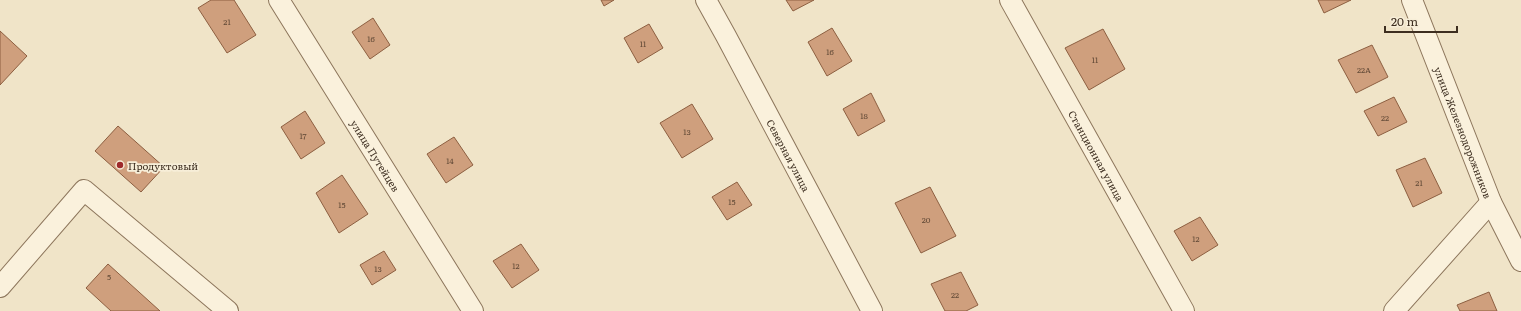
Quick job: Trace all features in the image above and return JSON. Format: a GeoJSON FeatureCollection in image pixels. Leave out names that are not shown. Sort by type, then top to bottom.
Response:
{"type":"FeatureCollection","features":[{"type":"Feature","properties":{"kind":"street","name":"улица Путейцев"},"geometry":{"type":"LineString","coordinates":[[279,0],[473,311]]}},
{"type":"Feature","properties":{"kind":"street","name":"Северная улица"},"geometry":{"type":"LineString","coordinates":[[706,0],[872,311]]}},
{"type":"Feature","properties":{"kind":"street","name":"Станционная улица"},"geometry":{"type":"LineString","coordinates":[[1010,0],[1184,311]]}},
{"type":"Feature","properties":{"kind":"street","name":"улица Железнодорожников"},"geometry":{"type":"LineString","coordinates":[[1412,0],[1492,202],[1521,261]]}},
{"type":"Feature","properties":{"kind":"street"},"geometry":{"type":"LineString","coordinates":[[0,287],[84,190],[228,311]]}},
{"type":"Feature","properties":{"kind":"street"},"geometry":{"type":"LineString","coordinates":[[1394,311],[1492,202]]}},
{"type":"Feature","properties":{"kind":"building"},"geometry":{"type":"Polygon","coordinates":[[[211,0],[234,0],[256,35],[227,53],[198,8],[211,0]]]}},
{"type":"Feature","properties":{"kind":"building"},"geometry":{"type":"Polygon","coordinates":[[[601,0],[614,0],[604,6],[601,0]]]}},
{"type":"Feature","properties":{"kind":"building"},"geometry":{"type":"Polygon","coordinates":[[[786,0],[814,0],[793,11],[786,0]]]}},
{"type":"Feature","properties":{"kind":"building"},"geometry":{"type":"Polygon","coordinates":[[[1318,0],[1351,0],[1324,13],[1318,0]]]}},
{"type":"Feature","properties":{"kind":"building"},"geometry":{"type":"Polygon","coordinates":[[[373,18],[390,45],[370,59],[352,32],[373,18]]]}},
{"type":"Feature","properties":{"kind":"building"},"geometry":{"type":"Polygon","coordinates":[[[649,24],[663,48],[638,63],[624,38],[649,24]]]}},
{"type":"Feature","properties":{"kind":"building"},"geometry":{"type":"Polygon","coordinates":[[[832,28],[852,61],[827,76],[808,42],[832,28]]]}},
{"type":"Feature","properties":{"kind":"building"},"geometry":{"type":"Polygon","coordinates":[[[1103,29],[1125,69],[1089,90],[1065,48],[1103,29]]]}},
{"type":"Feature","properties":{"kind":"building"},"geometry":{"type":"Polygon","coordinates":[[[0,31],[27,56],[0,85],[0,31]]]}},
{"type":"Feature","properties":{"kind":"building"},"geometry":{"type":"Polygon","coordinates":[[[1372,45],[1388,77],[1356,93],[1338,60],[1372,45]]]}},
{"type":"Feature","properties":{"kind":"building"},"geometry":{"type":"Polygon","coordinates":[[[871,93],[885,121],[858,136],[843,109],[871,93]]]}},
{"type":"Feature","properties":{"kind":"building"},"geometry":{"type":"Polygon","coordinates":[[[1394,97],[1407,122],[1378,136],[1364,111],[1394,97]]]}},
{"type":"Feature","properties":{"kind":"building"},"geometry":{"type":"Polygon","coordinates":[[[692,104],[713,139],[682,158],[660,123],[692,104]]]}},
{"type":"Feature","properties":{"kind":"building"},"geometry":{"type":"Polygon","coordinates":[[[305,111],[325,143],[301,159],[281,127],[305,111]]]}},
{"type":"Feature","properties":{"kind":"building"},"geometry":{"type":"Polygon","coordinates":[[[118,126],[164,167],[141,192],[95,151],[118,126]]]}},
{"type":"Feature","properties":{"kind":"building"},"geometry":{"type":"Polygon","coordinates":[[[454,137],[473,165],[446,183],[427,154],[454,137]]]}},
{"type":"Feature","properties":{"kind":"building"},"geometry":{"type":"Polygon","coordinates":[[[1425,158],[1442,193],[1413,207],[1396,170],[1425,158]]]}},
{"type":"Feature","properties":{"kind":"building"},"geometry":{"type":"Polygon","coordinates":[[[342,175],[368,214],[339,233],[316,193],[342,175]]]}},
{"type":"Feature","properties":{"kind":"building"},"geometry":{"type":"Polygon","coordinates":[[[737,182],[752,205],[727,220],[712,197],[737,182]]]}},
{"type":"Feature","properties":{"kind":"building"},"geometry":{"type":"Polygon","coordinates":[[[930,187],[956,236],[921,253],[895,203],[930,187]]]}},
{"type":"Feature","properties":{"kind":"building"},"geometry":{"type":"Polygon","coordinates":[[[1200,217],[1218,245],[1192,261],[1174,231],[1200,217]]]}},
{"type":"Feature","properties":{"kind":"building"},"geometry":{"type":"Polygon","coordinates":[[[521,244],[539,270],[512,288],[493,261],[521,244]]]}},
{"type":"Feature","properties":{"kind":"building"},"geometry":{"type":"Polygon","coordinates":[[[384,251],[396,270],[372,285],[360,265],[384,251]]]}},
{"type":"Feature","properties":{"kind":"building"},"geometry":{"type":"Polygon","coordinates":[[[108,264],[160,311],[111,311],[86,288],[108,264]]]}},
{"type":"Feature","properties":{"kind":"building"},"geometry":{"type":"Polygon","coordinates":[[[961,272],[978,305],[966,311],[945,311],[931,284],[961,272]]]}},
{"type":"Feature","properties":{"kind":"building"},"geometry":{"type":"Polygon","coordinates":[[[1489,292],[1497,311],[1460,311],[1457,305],[1489,292]]]}},
{"type":"Feature","properties":{"kind":"place","name":"Продуктовый"},"geometry":{"type":"Point","coordinates":[120,165]}}]}
